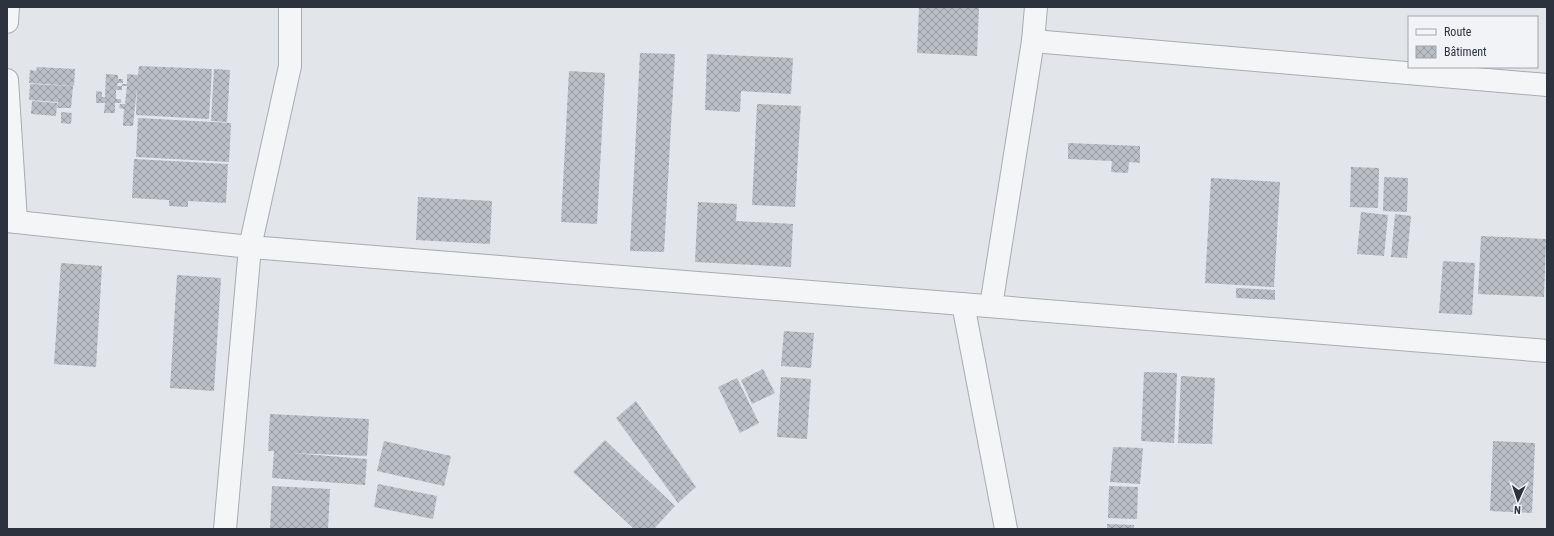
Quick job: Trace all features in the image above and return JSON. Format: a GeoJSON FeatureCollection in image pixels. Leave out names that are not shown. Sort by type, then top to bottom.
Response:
{"type":"FeatureCollection","features":[{"type":"Feature","properties":{"kind":"street"},"geometry":{"type":"LineString","coordinates":[[7,22],[8,7]]}},
{"type":"Feature","properties":{"kind":"street"},"geometry":{"type":"LineString","coordinates":[[225,529],[250,247],[290,66],[290,7]]}},
{"type":"Feature","properties":{"kind":"street"},"geometry":{"type":"LineString","coordinates":[[991,306],[1033,41],[1036,7]]}},
{"type":"Feature","properties":{"kind":"street"},"geometry":{"type":"LineString","coordinates":[[1033,41],[1547,85]]}},
{"type":"Feature","properties":{"kind":"street"},"geometry":{"type":"LineString","coordinates":[[7,80],[11,221],[250,247],[1547,351]]}},
{"type":"Feature","properties":{"kind":"street"},"geometry":{"type":"LineString","coordinates":[[963,304],[1006,529]]}},
{"type":"Feature","properties":{"kind":"building"},"geometry":{"type":"Polygon","coordinates":[[[919,7],[979,7],[977,56],[917,53],[919,7]]]}},
{"type":"Feature","properties":{"kind":"building"},"geometry":{"type":"Polygon","coordinates":[[[640,53],[675,54],[664,252],[630,251],[640,53]]]}},
{"type":"Feature","properties":{"kind":"building"},"geometry":{"type":"Polygon","coordinates":[[[707,54],[793,58],[791,94],[741,91],[740,112],[705,110],[707,54]]]}},
{"type":"Feature","properties":{"kind":"building"},"geometry":{"type":"Polygon","coordinates":[[[139,66],[212,69],[209,119],[136,115],[137,88],[133,126],[123,126],[124,109],[119,108],[120,104],[125,104],[127,86],[122,86],[122,84],[127,84],[127,74],[138,75],[139,66]]]}},
{"type":"Feature","properties":{"kind":"building"},"geometry":{"type":"Polygon","coordinates":[[[37,67],[75,69],[74,86],[29,83],[30,70],[36,71],[37,67]]]}},
{"type":"Feature","properties":{"kind":"building"},"geometry":{"type":"Polygon","coordinates":[[[214,69],[230,70],[227,122],[211,121],[214,69]]]}},
{"type":"Feature","properties":{"kind":"building"},"geometry":{"type":"Polygon","coordinates":[[[569,71],[605,73],[597,224],[561,222],[569,71]]]}},
{"type":"Feature","properties":{"kind":"building"},"geometry":{"type":"Polygon","coordinates":[[[106,74],[118,75],[118,79],[123,79],[123,83],[118,83],[117,86],[122,86],[122,90],[116,90],[116,99],[121,99],[121,103],[115,103],[115,113],[104,113],[105,103],[96,103],[96,91],[102,92],[102,97],[105,97],[106,74]]]}},
{"type":"Feature","properties":{"kind":"building"},"geometry":{"type":"Polygon","coordinates":[[[30,84],[73,86],[71,108],[57,108],[58,102],[29,100],[30,84]]]}},
{"type":"Feature","properties":{"kind":"building"},"geometry":{"type":"Polygon","coordinates":[[[32,101],[57,103],[56,116],[31,114],[32,101]]]}},
{"type":"Feature","properties":{"kind":"building"},"geometry":{"type":"Polygon","coordinates":[[[757,104],[801,106],[795,207],[752,205],[757,104]]]}},
{"type":"Feature","properties":{"kind":"building"},"geometry":{"type":"Polygon","coordinates":[[[61,112],[72,113],[71,124],[61,123],[61,112]]]}},
{"type":"Feature","properties":{"kind":"building"},"geometry":{"type":"Polygon","coordinates":[[[138,118],[231,123],[229,162],[136,157],[138,118]]]}},
{"type":"Feature","properties":{"kind":"building"},"geometry":{"type":"Polygon","coordinates":[[[1068,143],[1140,146],[1140,163],[1129,162],[1128,173],[1111,172],[1112,161],[1068,159],[1068,143]]]}},
{"type":"Feature","properties":{"kind":"building"},"geometry":{"type":"Polygon","coordinates":[[[134,159],[228,164],[226,203],[188,201],[188,207],[169,206],[169,200],[132,198],[134,159]]]}},
{"type":"Feature","properties":{"kind":"building"},"geometry":{"type":"Polygon","coordinates":[[[1351,167],[1379,168],[1378,208],[1350,207],[1351,167]]]}},
{"type":"Feature","properties":{"kind":"building"},"geometry":{"type":"Polygon","coordinates":[[[1384,177],[1408,178],[1407,212],[1383,211],[1384,177]]]}},
{"type":"Feature","properties":{"kind":"building"},"geometry":{"type":"Polygon","coordinates":[[[1211,178],[1280,182],[1274,287],[1205,283],[1211,178]]]}},
{"type":"Feature","properties":{"kind":"building"},"geometry":{"type":"Polygon","coordinates":[[[418,197],[492,201],[490,244],[416,240],[418,197]]]}},
{"type":"Feature","properties":{"kind":"building"},"geometry":{"type":"Polygon","coordinates":[[[698,202],[737,204],[736,221],[793,224],[791,267],[695,262],[698,202]]]}},
{"type":"Feature","properties":{"kind":"building"},"geometry":{"type":"Polygon","coordinates":[[[1361,212],[1388,215],[1384,256],[1357,254],[1361,212]]]}},
{"type":"Feature","properties":{"kind":"building"},"geometry":{"type":"Polygon","coordinates":[[[1395,214],[1411,216],[1407,258],[1391,257],[1395,214]]]}},
{"type":"Feature","properties":{"kind":"building"},"geometry":{"type":"Polygon","coordinates":[[[1481,236],[1546,239],[1544,297],[1478,294],[1481,236]]]}},
{"type":"Feature","properties":{"kind":"building"},"geometry":{"type":"Polygon","coordinates":[[[1443,261],[1475,263],[1472,315],[1439,313],[1443,261]]]}},
{"type":"Feature","properties":{"kind":"building"},"geometry":{"type":"Polygon","coordinates":[[[61,263],[102,266],[96,367],[54,364],[61,263]]]}},
{"type":"Feature","properties":{"kind":"building"},"geometry":{"type":"Polygon","coordinates":[[[177,275],[221,278],[214,391],[170,388],[177,275]]]}},
{"type":"Feature","properties":{"kind":"building"},"geometry":{"type":"Polygon","coordinates":[[[1236,288],[1275,290],[1275,300],[1236,298],[1236,288]]]}},
{"type":"Feature","properties":{"kind":"building"},"geometry":{"type":"Polygon","coordinates":[[[784,331],[814,333],[811,368],[781,366],[784,331]]]}},
{"type":"Feature","properties":{"kind":"building"},"geometry":{"type":"Polygon","coordinates":[[[763,369],[775,393],[752,404],[741,380],[763,369]]]}},
{"type":"Feature","properties":{"kind":"building"},"geometry":{"type":"Polygon","coordinates":[[[1144,372],[1177,373],[1174,443],[1141,441],[1144,372]]]}},
{"type":"Feature","properties":{"kind":"building"},"geometry":{"type":"Polygon","coordinates":[[[1181,376],[1215,378],[1212,444],[1178,443],[1181,376]]]}},
{"type":"Feature","properties":{"kind":"building"},"geometry":{"type":"Polygon","coordinates":[[[781,377],[811,379],[807,439],[777,437],[781,377]]]}},
{"type":"Feature","properties":{"kind":"building"},"geometry":{"type":"Polygon","coordinates":[[[737,378],[759,423],[740,433],[718,387],[737,378]]]}},
{"type":"Feature","properties":{"kind":"building"},"geometry":{"type":"Polygon","coordinates":[[[636,401],[696,487],[678,503],[616,418],[636,401]]]}},
{"type":"Feature","properties":{"kind":"building"},"geometry":{"type":"Polygon","coordinates":[[[270,414],[369,419],[367,456],[291,453],[367,459],[365,485],[272,478],[274,451],[268,451],[270,414]]]}},
{"type":"Feature","properties":{"kind":"building"},"geometry":{"type":"Polygon","coordinates":[[[605,440],[675,506],[654,529],[634,529],[573,472],[605,440]]]}},
{"type":"Feature","properties":{"kind":"building"},"geometry":{"type":"Polygon","coordinates":[[[384,441],[451,456],[444,486],[377,471],[384,441]]]}},
{"type":"Feature","properties":{"kind":"building"},"geometry":{"type":"Polygon","coordinates":[[[1493,441],[1535,443],[1532,513],[1490,511],[1493,441]]]}},
{"type":"Feature","properties":{"kind":"building"},"geometry":{"type":"Polygon","coordinates":[[[1113,447],[1143,448],[1140,484],[1110,482],[1113,447]]]}},
{"type":"Feature","properties":{"kind":"building"},"geometry":{"type":"Polygon","coordinates":[[[378,484],[437,496],[433,519],[374,507],[378,484]]]}},
{"type":"Feature","properties":{"kind":"building"},"geometry":{"type":"Polygon","coordinates":[[[272,486],[330,489],[328,529],[270,529],[272,486]]]}},
{"type":"Feature","properties":{"kind":"building"},"geometry":{"type":"Polygon","coordinates":[[[1109,486],[1138,487],[1137,519],[1108,518],[1109,486]]]}},
{"type":"Feature","properties":{"kind":"building"},"geometry":{"type":"Polygon","coordinates":[[[1107,524],[1134,525],[1134,529],[1107,529],[1107,524]]]}}]}
